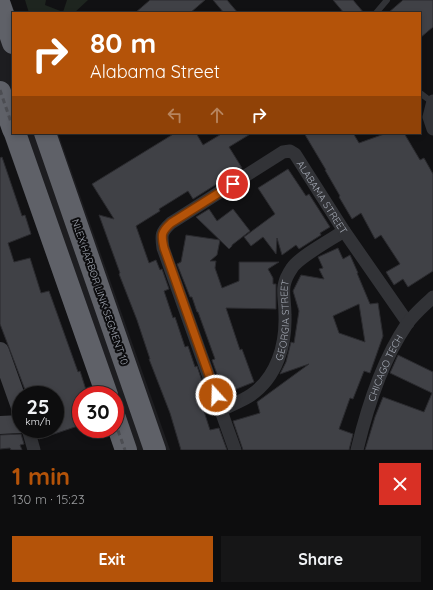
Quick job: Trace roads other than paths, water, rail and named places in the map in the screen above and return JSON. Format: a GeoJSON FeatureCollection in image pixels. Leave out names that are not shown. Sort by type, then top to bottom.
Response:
{"type":"FeatureCollection","features":[{"type":"Feature","properties":{"kind":"highway"},"geometry":{"type":"LineString","coordinates":[[0,5],[12,39]]}},
{"type":"Feature","properties":{"kind":"highway"},"geometry":{"type":"LineString","coordinates":[[0,92],[12,126]]}},
{"type":"Feature","properties":{"kind":"highway"},"geometry":{"type":"LineString","coordinates":[[14,134],[104,386]]}},
{"type":"Feature","properties":{"kind":"highway","name":"NLEX HARBOR LINK SEGMENT 10"},"geometry":{"type":"LineString","coordinates":[[44,134],[155,450]]}},
{"type":"Feature","properties":{"kind":"highway"},"geometry":{"type":"LineString","coordinates":[[122,438],[126,450]]}},
{"type":"Feature","properties":{"kind":"street"},"geometry":{"type":"LineString","coordinates":[[433,102],[430,117],[433,129]]}},
{"type":"Feature","properties":{"kind":"street","name":"ALABAMA STREET"},"geometry":{"type":"LineString","coordinates":[[235,450],[164,248],[161,237],[164,230],[171,223],[283,152],[290,151],[295,154],[344,231],[408,323]]}},
{"type":"Feature","properties":{"kind":"street","name":"GEORGIA STREET"},"geometry":{"type":"LineString","coordinates":[[221,410],[251,396],[264,384],[273,372],[280,355],[285,336],[283,290],[286,279],[293,266],[309,253],[344,231]]}},
{"type":"Feature","properties":{"kind":"street","name":"CHICAGO TECH"},"geometry":{"type":"LineString","coordinates":[[357,450],[362,429],[387,361],[408,323],[433,297]]}},
{"type":"Feature","properties":{"kind":"street"},"geometry":{"type":"LineString","coordinates":[[0,351],[12,386]]}},
{"type":"Feature","properties":{"kind":"street"},"geometry":{"type":"LineString","coordinates":[[0,425],[12,424]]}},
{"type":"Feature","properties":{"kind":"street"},"geometry":{"type":"LineString","coordinates":[[31,438],[34,450]]}},
{"type":"Feature","properties":{"kind":"lane"},"geometry":{"type":"LineString","coordinates":[[377,12],[387,0]]}},
{"type":"Feature","properties":{"kind":"lane"},"geometry":{"type":"LineString","coordinates":[[421,94],[433,102]]}},
{"type":"Feature","properties":{"kind":"railway"},"geometry":{"type":"LineString","coordinates":[[0,90],[12,125]]}},
{"type":"Feature","properties":{"kind":"railway"},"geometry":{"type":"LineString","coordinates":[[15,134],[103,386]]}},
{"type":"Feature","properties":{"kind":"railway"},"geometry":{"type":"LineString","coordinates":[[121,438],[125,450]]}}]}
